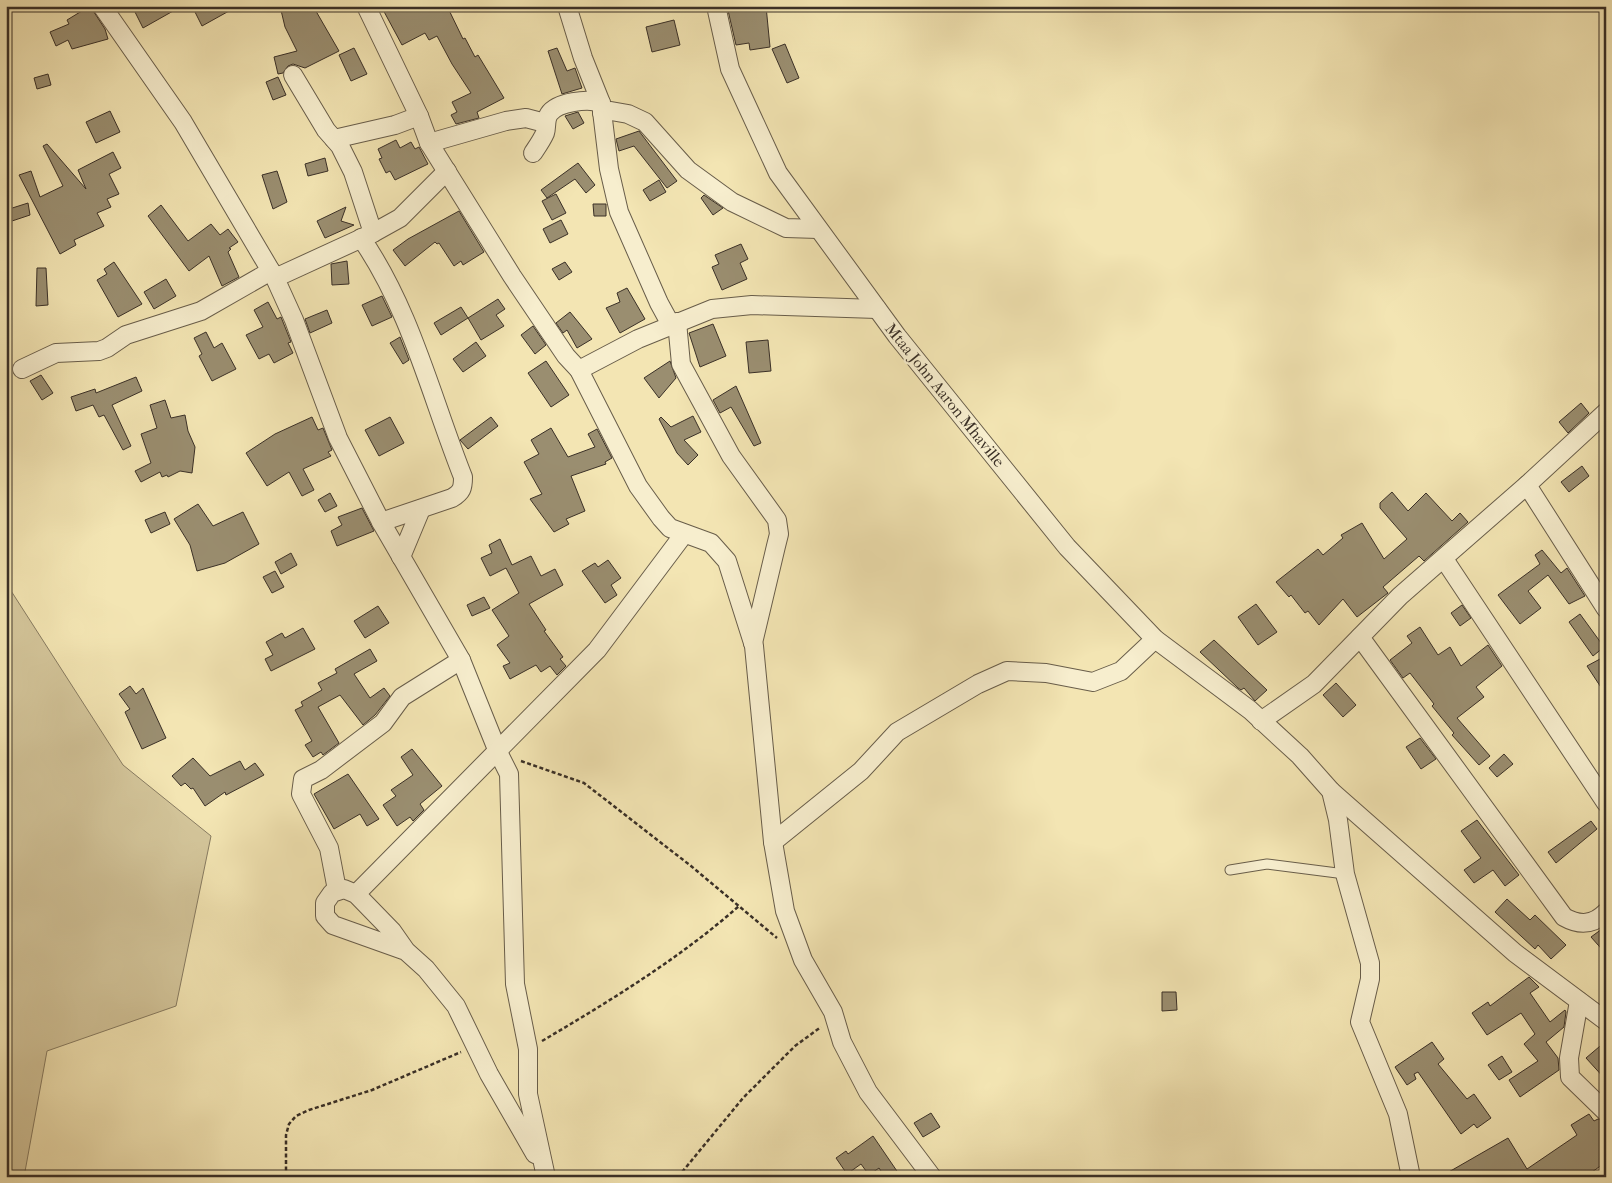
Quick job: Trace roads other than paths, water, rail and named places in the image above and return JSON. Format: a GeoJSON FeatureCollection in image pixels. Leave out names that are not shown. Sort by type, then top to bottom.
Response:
{"type":"FeatureCollection","features":[{"type":"Feature","properties":{"kind":"street"},"geometry":{"type":"LineString","coordinates":[[102,6],[183,122],[273,275],[294,320],[338,438],[381,522],[462,660],[498,752],[509,774],[515,984],[528,1049],[528,1094],[544,1172]]}},
{"type":"Feature","properties":{"kind":"street"},"geometry":{"type":"LineString","coordinates":[[366,6],[419,116],[429,143],[512,276],[566,356],[579,370],[638,486],[670,528],[711,543],[727,561],[753,643],[773,842],[785,912],[802,960],[835,1017],[842,1042],[868,1092],[932,1177]]}},
{"type":"Feature","properties":{"kind":"street"},"geometry":{"type":"LineString","coordinates":[[568,6],[583,58],[601,108],[609,169],[619,212],[659,303],[674,324],[681,364],[731,456],[777,520],[778,534],[776,546],[753,643]]}},
{"type":"Feature","properties":{"kind":"street","name":"Mtaa John Aaron Mhaville"},"geometry":{"type":"LineString","coordinates":[[716,6],[730,69],[778,173],[877,309],[1067,547],[1155,639],[1217,684],[1261,721],[1300,756],[1331,790],[1515,953],[1606,1021]]}},
{"type":"Feature","properties":{"kind":"street"},"geometry":{"type":"LineString","coordinates":[[293,75],[353,172],[367,236],[411,337],[463,477],[463,489],[460,494],[381,522]]}},
{"type":"Feature","properties":{"kind":"street"},"geometry":{"type":"LineString","coordinates":[[533,153],[545,132],[545,123],[549,114],[556,108],[582,101],[611,111],[628,114],[645,122],[688,170],[732,202],[786,228],[818,229]]}},
{"type":"Feature","properties":{"kind":"street"},"geometry":{"type":"LineString","coordinates":[[334,139],[395,125],[419,116]]}},
{"type":"Feature","properties":{"kind":"street"},"geometry":{"type":"LineString","coordinates":[[429,143],[506,121],[526,118],[545,123]]}},
{"type":"Feature","properties":{"kind":"street"},"geometry":{"type":"LineString","coordinates":[[22,369],[56,353],[99,351],[126,335],[201,311],[273,275],[367,236],[400,218],[447,172]]}},
{"type":"Feature","properties":{"kind":"street"},"geometry":{"type":"LineString","coordinates":[[579,370],[674,324],[712,309],[752,305],[877,309]]}},
{"type":"Feature","properties":{"kind":"street"},"geometry":{"type":"LineString","coordinates":[[1261,721],[1314,684],[1400,596],[1527,485],[1606,412]]}},
{"type":"Feature","properties":{"kind":"street"},"geometry":{"type":"LineString","coordinates":[[1527,485],[1606,609]]}},
{"type":"Feature","properties":{"kind":"street"},"geometry":{"type":"LineString","coordinates":[[401,557],[421,509]]}},
{"type":"Feature","properties":{"kind":"street"},"geometry":{"type":"LineString","coordinates":[[356,894],[597,650],[684,534]]}},
{"type":"Feature","properties":{"kind":"street"},"geometry":{"type":"LineString","coordinates":[[1444,559],[1606,803]]}},
{"type":"Feature","properties":{"kind":"street"},"geometry":{"type":"LineString","coordinates":[[1360,637],[1564,917],[1580,924],[1589,923],[1598,920],[1606,912]]}},
{"type":"Feature","properties":{"kind":"street"},"geometry":{"type":"LineString","coordinates":[[773,842],[861,771],[897,732],[978,684],[1007,671],[1046,673],[1093,682],[1121,671],[1155,639]]}},
{"type":"Feature","properties":{"kind":"street"},"geometry":{"type":"LineString","coordinates":[[338,890],[328,848],[301,794],[304,779],[336,759],[383,722],[402,698],[462,660]]}},
{"type":"Feature","properties":{"kind":"street"},"geometry":{"type":"LineString","coordinates":[[1331,790],[1338,820],[1345,874],[1370,963],[1370,979],[1360,1022],[1398,1114],[1411,1177]]}},
{"type":"Feature","properties":{"kind":"street"},"geometry":{"type":"LineString","coordinates":[[406,951],[333,925],[325,916],[325,903],[332,893],[338,890],[356,894],[392,931],[406,951],[426,969],[456,1006],[489,1074],[544,1172]]}},
{"type":"Feature","properties":{"kind":"street"},"geometry":{"type":"LineString","coordinates":[[1579,1001],[1568,1058],[1570,1077],[1606,1112]]}},
{"type":"Feature","properties":{"kind":"lane"},"geometry":{"type":"LineString","coordinates":[[1230,870],[1267,864],[1345,874]]}}]}
